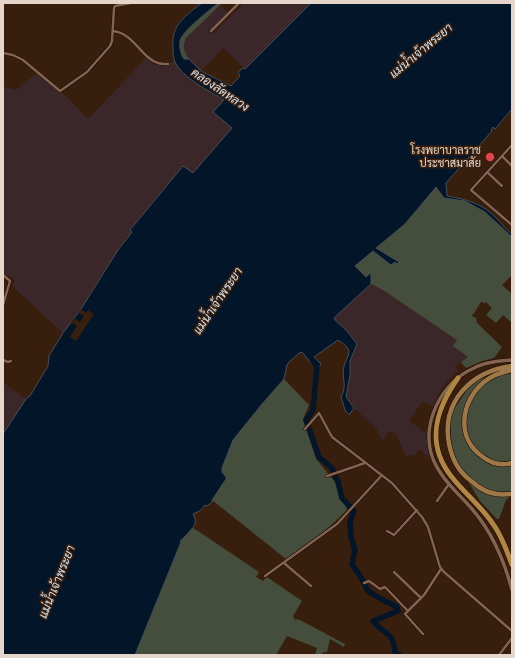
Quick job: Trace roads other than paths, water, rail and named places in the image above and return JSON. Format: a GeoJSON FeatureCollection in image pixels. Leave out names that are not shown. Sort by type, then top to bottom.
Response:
{"type":"FeatureCollection","features":[{"type":"Feature","properties":{"kind":"highway"},"geometry":{"type":"LineString","coordinates":[[458,378],[442,404],[437,422],[435,440],[439,456],[450,475],[494,524],[502,538],[512,565]]}},
{"type":"Feature","properties":{"kind":"main road"},"geometry":{"type":"LineString","coordinates":[[512,366],[494,370],[479,376],[463,390],[455,401],[448,422],[447,436],[455,464],[463,475],[479,488],[497,494],[512,494]]}},
{"type":"Feature","properties":{"kind":"main road"},"geometry":{"type":"LineString","coordinates":[[512,370],[498,374],[483,382],[470,400],[466,410],[464,425],[472,448],[482,457],[498,464],[504,465],[512,463]]}},
{"type":"Feature","properties":{"kind":"street"},"geometry":{"type":"LineString","coordinates":[[3,53],[13,55],[23,60],[60,91],[87,72],[110,46],[112,41],[114,8],[118,5],[131,3]]}},
{"type":"Feature","properties":{"kind":"street"},"geometry":{"type":"LineString","coordinates":[[212,31],[239,3]]}},
{"type":"Feature","properties":{"kind":"street"},"geometry":{"type":"LineString","coordinates":[[113,31],[119,32],[125,36],[137,45],[152,60],[158,63],[168,64]]}},
{"type":"Feature","properties":{"kind":"street"},"geometry":{"type":"LineString","coordinates":[[512,145],[472,190],[512,225]]}},
{"type":"Feature","properties":{"kind":"street"},"geometry":{"type":"LineString","coordinates":[[502,156],[512,166]]}},
{"type":"Feature","properties":{"kind":"street"},"geometry":{"type":"LineString","coordinates":[[487,172],[502,186]]}},
{"type":"Feature","properties":{"kind":"street"},"geometry":{"type":"LineString","coordinates":[[3,275],[10,281],[4,295],[3,305]]}},
{"type":"Feature","properties":{"kind":"street"},"geometry":{"type":"LineString","coordinates":[[3,360],[6,362],[11,361]]}},
{"type":"Feature","properties":{"kind":"street"},"geometry":{"type":"LineString","coordinates":[[512,360],[490,362],[474,368],[451,384],[443,393],[436,405],[431,419],[430,432],[433,458],[439,470],[449,484],[477,514],[494,540],[501,554],[512,590]]}},
{"type":"Feature","properties":{"kind":"street"},"geometry":{"type":"LineString","coordinates":[[305,429],[319,413],[332,437],[382,475],[417,510],[426,523],[442,569],[512,630]]}},
{"type":"Feature","properties":{"kind":"street"},"geometry":{"type":"LineString","coordinates":[[328,475],[365,463]]}},
{"type":"Feature","properties":{"kind":"street"},"geometry":{"type":"LineString","coordinates":[[265,576],[337,524],[382,475]]}},
{"type":"Feature","properties":{"kind":"street"},"geometry":{"type":"LineString","coordinates":[[437,501],[449,484]]}},
{"type":"Feature","properties":{"kind":"street"},"geometry":{"type":"LineString","coordinates":[[387,531],[394,535],[417,510]]}},
{"type":"Feature","properties":{"kind":"street"},"geometry":{"type":"LineString","coordinates":[[284,562],[311,586]]}},
{"type":"Feature","properties":{"kind":"street"},"geometry":{"type":"LineString","coordinates":[[423,634],[406,616],[406,613],[421,598],[442,569]]}},
{"type":"Feature","properties":{"kind":"street"},"geometry":{"type":"LineString","coordinates":[[394,572],[421,598]]}},
{"type":"Feature","properties":{"kind":"street"},"geometry":{"type":"LineString","coordinates":[[364,583],[371,582],[379,589],[386,587],[408,611]]}},
{"type":"Feature","properties":{"kind":"street"},"geometry":{"type":"LineString","coordinates":[[499,655],[512,638]]}},
{"type":"Feature","properties":{"kind":"water"},"geometry":{"type":"Polygon","coordinates":[[[202,3],[218,3],[191,26],[182,37],[180,41],[181,53],[184,59],[189,59],[201,71],[231,86],[240,76],[238,72],[243,68],[245,69],[311,3],[512,3],[512,109],[495,129],[493,127],[491,130],[492,131],[446,183],[447,196],[468,201],[480,206],[492,214],[512,234],[512,237],[485,212],[465,201],[444,198],[436,187],[405,224],[376,248],[399,262],[397,264],[395,262],[391,265],[373,251],[355,266],[366,277],[371,273],[371,284],[334,319],[347,331],[357,344],[350,361],[350,375],[346,397],[354,408],[349,415],[345,410],[341,397],[344,389],[343,370],[349,351],[343,343],[338,340],[314,357],[321,364],[320,366],[311,363],[302,352],[289,362],[284,379],[233,440],[222,468],[222,472],[226,479],[212,502],[207,506],[205,505],[200,511],[193,514],[195,524],[180,541],[181,542],[135,655],[3,655],[3,434],[26,399],[30,396],[48,366],[49,356],[118,250],[132,232],[130,230],[183,166],[193,173],[232,128],[213,112],[224,100],[190,79],[179,68],[174,59],[173,39],[177,27],[185,16],[202,3]]]}},
{"type":"Feature","properties":{"kind":"waterway"},"geometry":{"type":"LineString","coordinates":[[313,361],[317,366],[313,410],[306,420],[319,457],[332,468],[338,482],[342,498],[354,511],[350,522],[351,537],[355,550],[352,564],[368,591],[397,607],[398,611],[373,621],[388,634],[394,645],[395,653],[400,655]]}},
{"type":"Feature","properties":{"kind":"place","name":"โรงพยาบาลราช ประชาสมาสัย"},"geometry":{"type":"Point","coordinates":[490,157]}},
{"type":"Feature","properties":{"kind":"water label","name":"แม่น้ำเจ้าพระยา"},"geometry":{"type":"Point","coordinates":[421,51]}},
{"type":"Feature","properties":{"kind":"water label","name":"คลองลัดหลวง"},"geometry":{"type":"Point","coordinates":[220,90]}},
{"type":"Feature","properties":{"kind":"water label","name":"แม่น้ำเจ้าพระยา"},"geometry":{"type":"Point","coordinates":[218,301]}},
{"type":"Feature","properties":{"kind":"water label","name":"แม่น้ำเจ้าพระยา"},"geometry":{"type":"Point","coordinates":[57,582]}}]}
